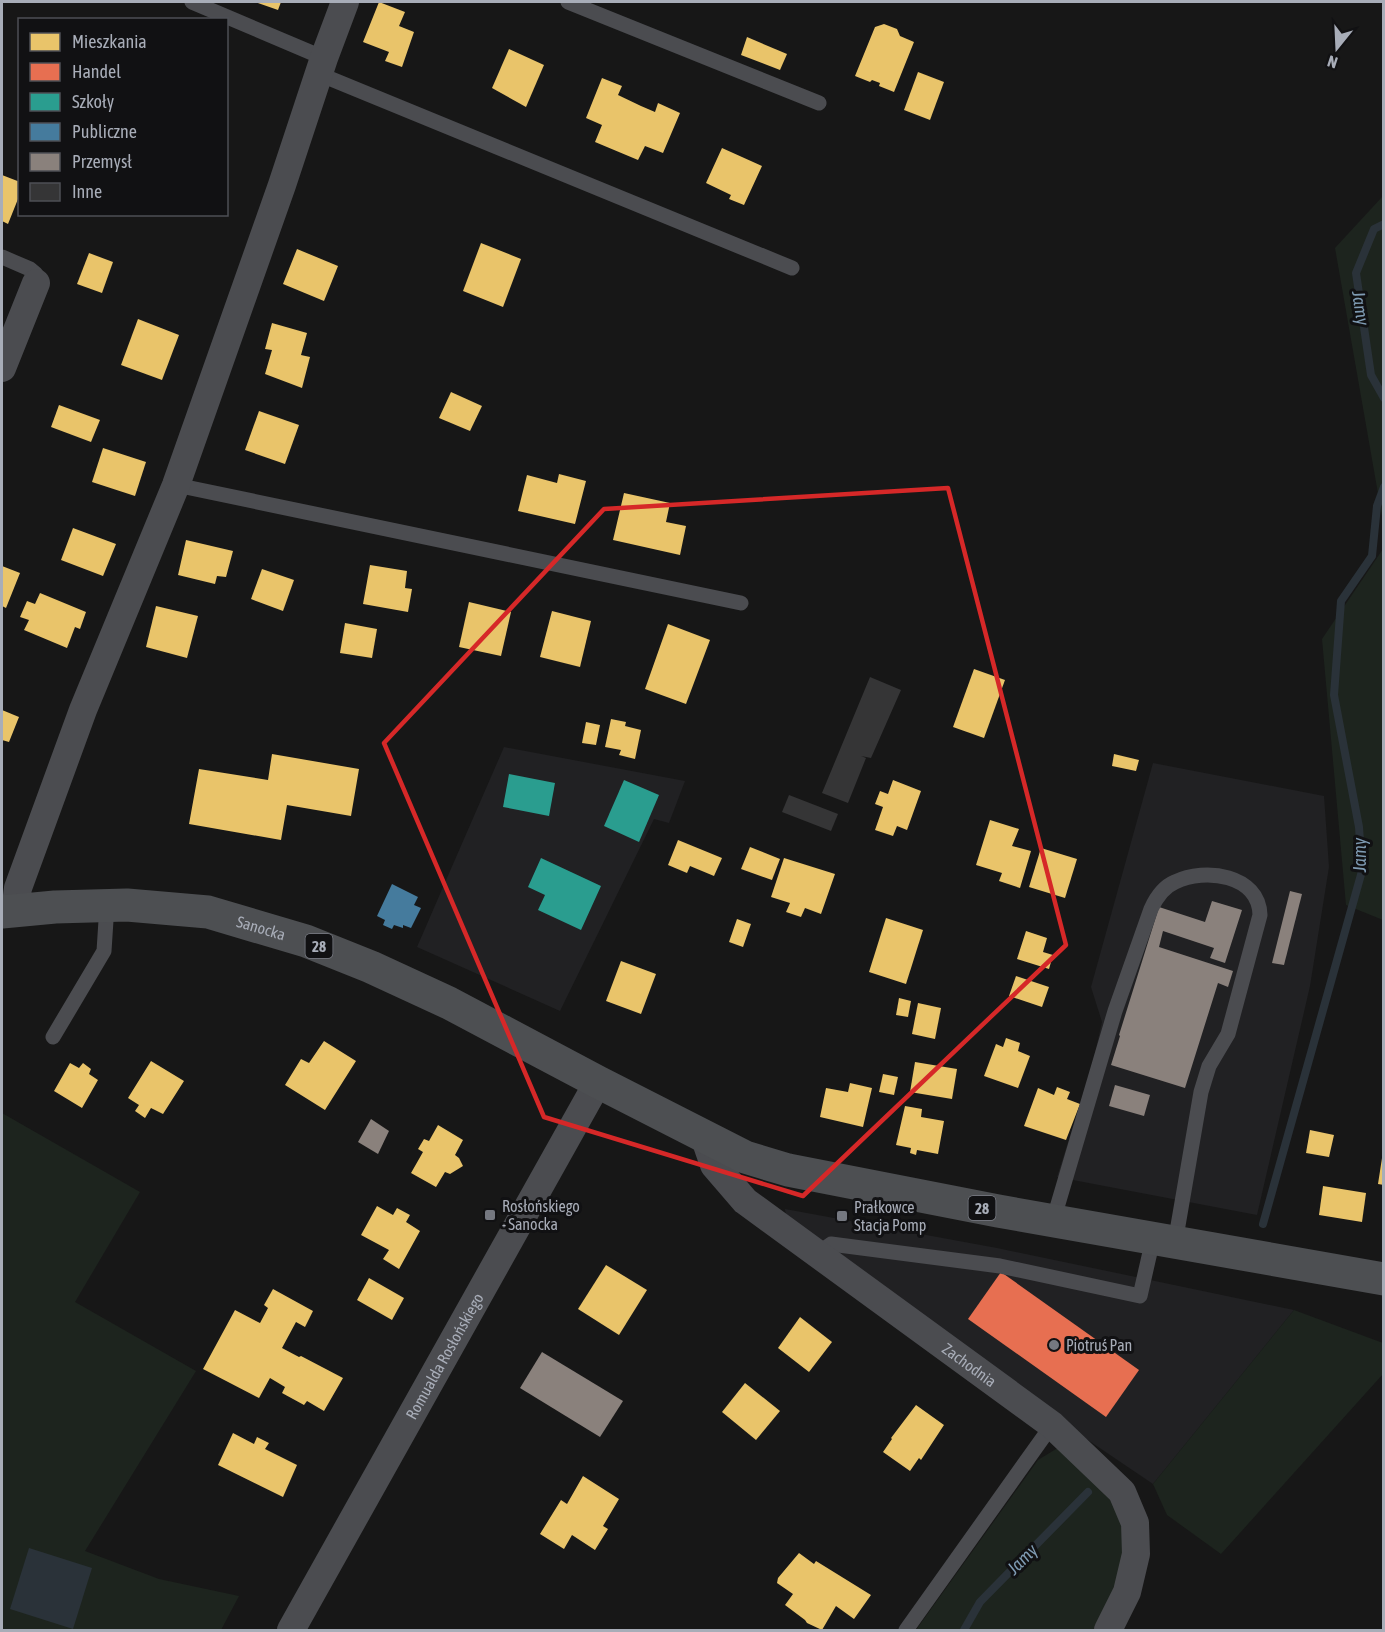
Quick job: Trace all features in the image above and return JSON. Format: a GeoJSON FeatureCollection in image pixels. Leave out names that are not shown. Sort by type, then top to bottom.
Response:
{"type":"FeatureCollection","features":[{"type":"Feature","properties":{"kind":"main road","name":"Sanocka"},"geometry":{"type":"LineString","coordinates":[[8,912],[107,905],[208,912],[306,941],[371,967],[449,1003],[598,1082]]}},
{"type":"Feature","properties":{"kind":"main road","name":"28"},"geometry":{"type":"LineString","coordinates":[[598,1082],[745,1156],[788,1170],[1053,1221],[1383,1279]]}},
{"type":"Feature","properties":{"kind":"street"},"geometry":{"type":"LineString","coordinates":[[8,912],[83,710],[176,485],[345,2]]}},
{"type":"Feature","properties":{"kind":"street"},"geometry":{"type":"LineString","coordinates":[[2,368],[36,283]]}},
{"type":"Feature","properties":{"kind":"street","name":"Romualda Rosłońskiego"},"geometry":{"type":"LineString","coordinates":[[291,1630],[598,1082]]}},
{"type":"Feature","properties":{"kind":"street","name":"Zachodnia"},"geometry":{"type":"LineString","coordinates":[[704,1136],[714,1165],[745,1201],[1052,1425],[1122,1492],[1136,1523],[1136,1554],[1127,1592],[1108,1630]]}},
{"type":"Feature","properties":{"kind":"lane"},"geometry":{"type":"LineString","coordinates":[[192,2],[224,18]]}},
{"type":"Feature","properties":{"kind":"lane"},"geometry":{"type":"LineString","coordinates":[[568,2],[819,103]]}},
{"type":"Feature","properties":{"kind":"lane"},"geometry":{"type":"LineString","coordinates":[[228,20],[321,66],[792,268]]}},
{"type":"Feature","properties":{"kind":"lane"},"geometry":{"type":"LineString","coordinates":[[2,257],[30,269],[36,274],[36,283]]}},
{"type":"Feature","properties":{"kind":"lane"},"geometry":{"type":"LineString","coordinates":[[176,485],[741,603]]}},
{"type":"Feature","properties":{"kind":"lane"},"geometry":{"type":"LineString","coordinates":[[817,1254],[831,1244],[1000,1266],[1140,1296],[1164,1241],[1201,1092],[1209,1066],[1228,1034],[1260,915],[1260,903],[1248,886],[1230,878],[1196,875],[1174,882],[1157,896],[1115,1011],[1053,1221]]}},
{"type":"Feature","properties":{"kind":"lane"},"geometry":{"type":"LineString","coordinates":[[52,1037],[104,951],[107,905]]}},
{"type":"Feature","properties":{"kind":"lane"},"geometry":{"type":"LineString","coordinates":[[906,1630],[1052,1425]]}},
{"type":"Feature","properties":{"kind":"highlighted area"},"geometry":{"type":"Polygon","coordinates":[[[948,488],[1066,945],[803,1196],[544,1117],[384,743],[604,509],[948,488]]]}},
{"type":"Feature","properties":{"kind":"shaded area"},"geometry":{"type":"Polygon","coordinates":[[[1383,196],[1383,522],[1335,248],[1383,196]]]}},
{"type":"Feature","properties":{"kind":"shaded area"},"geometry":{"type":"Polygon","coordinates":[[[1383,549],[1384,920],[1346,905],[1322,639],[1383,549]]]}},
{"type":"Feature","properties":{"kind":"shaded area"},"geometry":{"type":"Polygon","coordinates":[[[504,747],[685,781],[669,823],[654,819],[560,1011],[417,947],[504,747]]]}},
{"type":"Feature","properties":{"kind":"shaded area"},"geometry":{"type":"Polygon","coordinates":[[[1153,763],[1324,796],[1329,867],[1310,986],[1257,1215],[1057,1177],[1092,1066],[1102,1022],[1091,987],[1153,763]]]}},
{"type":"Feature","properties":{"kind":"shaded area"},"geometry":{"type":"Polygon","coordinates":[[[2,1113],[140,1192],[75,1302],[196,1371],[85,1551],[159,1579],[239,1596],[221,1630],[2,1630],[2,1113]]]}},
{"type":"Feature","properties":{"kind":"shaded area"},"geometry":{"type":"Polygon","coordinates":[[[785,1209],[997,1248],[1294,1310],[1153,1484],[1079,1434],[786,1216],[785,1209]]]}},
{"type":"Feature","properties":{"kind":"shaded area"},"geometry":{"type":"Polygon","coordinates":[[[1294,1310],[1383,1343],[1383,1374],[1221,1554],[1167,1515],[1153,1484],[1294,1310]]]}},
{"type":"Feature","properties":{"kind":"shaded area"},"geometry":{"type":"Polygon","coordinates":[[[1056,1449],[1064,1449],[1119,1505],[1126,1563],[1099,1630],[916,1630],[1038,1460],[1056,1449]]]}},
{"type":"Feature","properties":{"kind":"shaded area"},"geometry":{"type":"Polygon","coordinates":[[[29,1548],[92,1568],[73,1629],[10,1609],[29,1548]]]}},
{"type":"Feature","properties":{"kind":"building: Mieszkania"},"geometry":{"type":"Polygon","coordinates":[[[255,2],[281,2],[278,10],[255,2]]]}},
{"type":"Feature","properties":{"kind":"building: Mieszkania"},"geometry":{"type":"Polygon","coordinates":[[[379,2],[405,12],[399,26],[414,32],[402,67],[385,61],[389,52],[363,42],[379,2]]]}},
{"type":"Feature","properties":{"kind":"building: Mieszkania"},"geometry":{"type":"Polygon","coordinates":[[[884,24],[897,29],[900,36],[914,42],[894,92],[879,86],[880,83],[855,76],[875,27],[884,24]]]}},
{"type":"Feature","properties":{"kind":"building: Mieszkania"},"geometry":{"type":"Polygon","coordinates":[[[747,37],[787,54],[780,70],[741,55],[747,37]]]}},
{"type":"Feature","properties":{"kind":"building: Mieszkania"},"geometry":{"type":"Polygon","coordinates":[[[509,49],[544,65],[526,107],[492,88],[509,49]]]}},
{"type":"Feature","properties":{"kind":"building: Mieszkania"},"geometry":{"type":"Polygon","coordinates":[[[918,72],[944,82],[930,120],[904,110],[918,72]]]}},
{"type":"Feature","properties":{"kind":"building: Mieszkania"},"geometry":{"type":"Polygon","coordinates":[[[602,78],[622,86],[618,95],[641,106],[655,112],[658,103],[680,113],[663,153],[645,146],[638,160],[595,142],[602,125],[586,118],[602,78]]]}},
{"type":"Feature","properties":{"kind":"building: Mieszkania"},"geometry":{"type":"Polygon","coordinates":[[[722,148],[762,166],[744,205],[729,199],[731,195],[706,183],[722,148]]]}},
{"type":"Feature","properties":{"kind":"building: Mieszkania"},"geometry":{"type":"Polygon","coordinates":[[[2,175],[18,181],[18,199],[8,224],[2,221],[2,175]]]}},
{"type":"Feature","properties":{"kind":"building: Mieszkania"},"geometry":{"type":"Polygon","coordinates":[[[481,243],[521,259],[503,307],[463,291],[481,243]]]}},
{"type":"Feature","properties":{"kind":"building: Mieszkania"},"geometry":{"type":"Polygon","coordinates":[[[297,249],[338,266],[324,301],[283,284],[297,249]]]}},
{"type":"Feature","properties":{"kind":"building: Mieszkania"},"geometry":{"type":"Polygon","coordinates":[[[89,253],[113,262],[102,293],[77,284],[89,253]]]}},
{"type":"Feature","properties":{"kind":"building: Mieszkania"},"geometry":{"type":"Polygon","coordinates":[[[138,319],[179,335],[162,380],[121,365],[138,319]]]}},
{"type":"Feature","properties":{"kind":"building: Mieszkania"},"geometry":{"type":"Polygon","coordinates":[[[272,323],[307,333],[301,355],[310,357],[302,388],[265,374],[272,350],[265,349],[272,323]]]}},
{"type":"Feature","properties":{"kind":"building: Mieszkania"},"geometry":{"type":"Polygon","coordinates":[[[451,392],[482,406],[470,431],[439,418],[451,392]]]}},
{"type":"Feature","properties":{"kind":"building: Mieszkania"},"geometry":{"type":"Polygon","coordinates":[[[59,405],[100,420],[91,442],[51,427],[59,405]]]}},
{"type":"Feature","properties":{"kind":"building: Mieszkania"},"geometry":{"type":"Polygon","coordinates":[[[259,411],[299,425],[285,464],[245,450],[259,411]]]}},
{"type":"Feature","properties":{"kind":"building: Mieszkania"},"geometry":{"type":"Polygon","coordinates":[[[103,448],[146,462],[135,496],[92,482],[103,448]]]}},
{"type":"Feature","properties":{"kind":"building: Mieszkania"},"geometry":{"type":"Polygon","coordinates":[[[559,474],[586,481],[575,524],[518,511],[527,475],[557,483],[559,474]]]}},
{"type":"Feature","properties":{"kind":"building: Mieszkania"},"geometry":{"type":"Polygon","coordinates":[[[624,493],[670,503],[666,522],[686,526],[680,555],[613,540],[624,493]]]}},
{"type":"Feature","properties":{"kind":"building: Mieszkania"},"geometry":{"type":"Polygon","coordinates":[[[73,528],[116,544],[103,576],[61,560],[73,528]]]}},
{"type":"Feature","properties":{"kind":"building: Mieszkania"},"geometry":{"type":"Polygon","coordinates":[[[186,540],[233,551],[226,577],[217,576],[215,584],[178,575],[186,540]]]}},
{"type":"Feature","properties":{"kind":"building: Mieszkania"},"geometry":{"type":"Polygon","coordinates":[[[370,565],[407,571],[405,588],[412,589],[408,612],[363,604],[370,565]]]}},
{"type":"Feature","properties":{"kind":"building: Mieszkania"},"geometry":{"type":"Polygon","coordinates":[[[2,566],[20,573],[6,608],[2,606],[2,566]]]}},
{"type":"Feature","properties":{"kind":"building: Mieszkania"},"geometry":{"type":"Polygon","coordinates":[[[262,569],[294,580],[283,611],[251,599],[262,569]]]}},
{"type":"Feature","properties":{"kind":"building: Mieszkania"},"geometry":{"type":"Polygon","coordinates":[[[40,593],[86,612],[80,629],[75,627],[67,648],[24,630],[29,620],[20,617],[27,601],[35,604],[40,593]]]}},
{"type":"Feature","properties":{"kind":"building: Mieszkania"},"geometry":{"type":"Polygon","coordinates":[[[469,602],[511,612],[501,656],[459,647],[469,602]]]}},
{"type":"Feature","properties":{"kind":"building: Mieszkania"},"geometry":{"type":"Polygon","coordinates":[[[156,606],[198,616],[187,658],[146,647],[156,606]]]}},
{"type":"Feature","properties":{"kind":"building: Mieszkania"},"geometry":{"type":"Polygon","coordinates":[[[552,611],[591,621],[580,667],[540,657],[552,611]]]}},
{"type":"Feature","properties":{"kind":"building: Mieszkania"},"geometry":{"type":"Polygon","coordinates":[[[345,623],[377,629],[372,658],[340,653],[345,623]]]}},
{"type":"Feature","properties":{"kind":"building: Mieszkania"},"geometry":{"type":"Polygon","coordinates":[[[668,624],[710,640],[686,704],[645,689],[668,624]]]}},
{"type":"Feature","properties":{"kind":"building: Mieszkania"},"geometry":{"type":"Polygon","coordinates":[[[974,669],[1005,680],[984,738],[953,727],[974,669]]]}},
{"type":"Feature","properties":{"kind":"building: Mieszkania"},"geometry":{"type":"Polygon","coordinates":[[[2,710],[19,717],[9,742],[2,740],[2,710]]]}},
{"type":"Feature","properties":{"kind":"building: Mieszkania"},"geometry":{"type":"Polygon","coordinates":[[[611,719],[626,722],[625,726],[641,730],[635,759],[619,755],[621,750],[605,747],[611,719]]]}},
{"type":"Feature","properties":{"kind":"building: Mieszkania"},"geometry":{"type":"Polygon","coordinates":[[[586,722],[600,725],[596,745],[582,743],[586,722]]]}},
{"type":"Feature","properties":{"kind":"building: Mieszkania"},"geometry":{"type":"Polygon","coordinates":[[[272,754],[359,769],[351,816],[287,805],[281,840],[189,824],[199,769],[268,780],[272,754]]]}},
{"type":"Feature","properties":{"kind":"building: Mieszkania"},"geometry":{"type":"Polygon","coordinates":[[[1114,754],[1139,760],[1136,771],[1112,766],[1114,754]]]}},
{"type":"Feature","properties":{"kind":"building: Mieszkania"},"geometry":{"type":"Polygon","coordinates":[[[893,780],[921,791],[907,830],[897,826],[893,836],[875,830],[883,807],[875,804],[880,791],[888,794],[893,780]]]}},
{"type":"Feature","properties":{"kind":"building: Mieszkania"},"geometry":{"type":"Polygon","coordinates":[[[990,820],[1019,829],[1012,846],[1031,851],[1020,888],[999,881],[1002,873],[976,865],[990,820]]]}},
{"type":"Feature","properties":{"kind":"building: Mieszkania"},"geometry":{"type":"Polygon","coordinates":[[[678,840],[722,858],[714,876],[690,866],[687,873],[668,865],[678,840]]]}},
{"type":"Feature","properties":{"kind":"building: Mieszkania"},"geometry":{"type":"Polygon","coordinates":[[[750,847],[780,859],[772,880],[741,869],[750,847]]]}},
{"type":"Feature","properties":{"kind":"building: Mieszkania"},"geometry":{"type":"Polygon","coordinates":[[[1041,848],[1077,859],[1065,898],[1029,887],[1041,848]]]}},
{"type":"Feature","properties":{"kind":"building: Mieszkania"},"geometry":{"type":"Polygon","coordinates":[[[784,858],[835,874],[821,914],[805,908],[801,917],[786,912],[790,903],[771,897],[784,858]]]}},
{"type":"Feature","properties":{"kind":"building: Mieszkania"},"geometry":{"type":"Polygon","coordinates":[[[886,918],[923,930],[906,984],[869,972],[886,918]]]}},
{"type":"Feature","properties":{"kind":"building: Mieszkania"},"geometry":{"type":"Polygon","coordinates":[[[737,919],[751,924],[743,947],[729,942],[737,919]]]}},
{"type":"Feature","properties":{"kind":"building: Mieszkania"},"geometry":{"type":"Polygon","coordinates":[[[1026,931],[1047,938],[1043,952],[1053,955],[1049,969],[1017,959],[1026,931]]]}},
{"type":"Feature","properties":{"kind":"building: Mieszkania"},"geometry":{"type":"Polygon","coordinates":[[[621,961],[656,974],[641,1014],[606,1001],[621,961]]]}},
{"type":"Feature","properties":{"kind":"building: Mieszkania"},"geometry":{"type":"Polygon","coordinates":[[[1016,976],[1049,987],[1042,1007],[1009,996],[1016,976]]]}},
{"type":"Feature","properties":{"kind":"building: Mieszkania"},"geometry":{"type":"Polygon","coordinates":[[[899,998],[911,1001],[908,1017],[896,1015],[899,998]]]}},
{"type":"Feature","properties":{"kind":"building: Mieszkania"},"geometry":{"type":"Polygon","coordinates":[[[918,1003],[941,1008],[935,1039],[912,1034],[918,1003]]]}},
{"type":"Feature","properties":{"kind":"building: Mieszkania"},"geometry":{"type":"Polygon","coordinates":[[[1006,1038],[1020,1043],[1018,1051],[1030,1056],[1018,1088],[984,1076],[996,1044],[1003,1047],[1006,1038]]]}},
{"type":"Feature","properties":{"kind":"building: Mieszkania"},"geometry":{"type":"Polygon","coordinates":[[[324,1041],[356,1061],[325,1110],[285,1085],[301,1059],[309,1063],[324,1041]]]}},
{"type":"Feature","properties":{"kind":"building: Mieszkania"},"geometry":{"type":"Polygon","coordinates":[[[151,1061],[184,1081],[163,1114],[151,1108],[145,1118],[135,1111],[139,1105],[128,1098],[151,1061]]]}},
{"type":"Feature","properties":{"kind":"building: Mieszkania"},"geometry":{"type":"Polygon","coordinates":[[[915,1062],[957,1069],[952,1099],[910,1092],[915,1062]]]}},
{"type":"Feature","properties":{"kind":"building: Mieszkania"},"geometry":{"type":"Polygon","coordinates":[[[70,1063],[79,1068],[83,1063],[91,1069],[89,1074],[98,1080],[82,1108],[54,1091],[70,1063]]]}},
{"type":"Feature","properties":{"kind":"building: Mieszkania"},"geometry":{"type":"Polygon","coordinates":[[[883,1074],[898,1077],[894,1095],[879,1092],[883,1074]]]}},
{"type":"Feature","properties":{"kind":"building: Mieszkania"},"geometry":{"type":"Polygon","coordinates":[[[850,1083],[872,1088],[863,1127],[820,1117],[826,1088],[848,1092],[850,1083]]]}},
{"type":"Feature","properties":{"kind":"building: Mieszkania"},"geometry":{"type":"Polygon","coordinates":[[[1057,1087],[1070,1092],[1067,1099],[1080,1104],[1066,1140],[1024,1126],[1038,1088],[1054,1095],[1057,1087]]]}},
{"type":"Feature","properties":{"kind":"building: Mieszkania"},"geometry":{"type":"Polygon","coordinates":[[[905,1106],[922,1109],[921,1117],[944,1121],[938,1154],[917,1150],[916,1155],[910,1153],[911,1148],[896,1145],[905,1106]]]}},
{"type":"Feature","properties":{"kind":"building: Mieszkania"},"geometry":{"type":"Polygon","coordinates":[[[438,1125],[463,1140],[455,1155],[463,1166],[450,1174],[445,1172],[436,1187],[411,1173],[423,1152],[418,1149],[424,1139],[429,1141],[438,1125]]]}},
{"type":"Feature","properties":{"kind":"building: Mieszkania"},"geometry":{"type":"Polygon","coordinates":[[[1310,1130],[1334,1135],[1329,1157],[1306,1153],[1310,1130]]]}},
{"type":"Feature","properties":{"kind":"building: Mieszkania"},"geometry":{"type":"Polygon","coordinates":[[[1382,1158],[1384,1158],[1384,1185],[1378,1184],[1382,1158]]]}},
{"type":"Feature","properties":{"kind":"building: Mieszkania"},"geometry":{"type":"Polygon","coordinates":[[[1323,1186],[1366,1193],[1362,1222],[1319,1215],[1323,1186]]]}},
{"type":"Feature","properties":{"kind":"building: Mieszkania"},"geometry":{"type":"Polygon","coordinates":[[[377,1206],[393,1215],[397,1208],[410,1215],[406,1222],[420,1231],[399,1269],[383,1259],[389,1250],[361,1235],[377,1206]]]}},
{"type":"Feature","properties":{"kind":"building: Mieszkania"},"geometry":{"type":"Polygon","coordinates":[[[606,1265],[647,1290],[619,1335],[578,1309],[606,1265]]]}},
{"type":"Feature","properties":{"kind":"building: Mieszkania"},"geometry":{"type":"Polygon","coordinates":[[[369,1278],[404,1298],[392,1320],[357,1300],[369,1278]]]}},
{"type":"Feature","properties":{"kind":"building: Mieszkania"},"geometry":{"type":"Polygon","coordinates":[[[273,1289],[313,1311],[305,1327],[296,1322],[282,1348],[343,1378],[324,1411],[307,1401],[304,1405],[282,1393],[285,1387],[270,1378],[259,1398],[203,1369],[235,1310],[260,1323],[268,1308],[264,1305],[273,1289]]]}},
{"type":"Feature","properties":{"kind":"building: Mieszkania"},"geometry":{"type":"Polygon","coordinates":[[[800,1317],[832,1342],[809,1372],[778,1348],[800,1317]]]}},
{"type":"Feature","properties":{"kind":"building: Mieszkania"},"geometry":{"type":"Polygon","coordinates":[[[745,1383],[780,1411],[756,1440],[722,1412],[745,1383]]]}},
{"type":"Feature","properties":{"kind":"building: Mieszkania"},"geometry":{"type":"Polygon","coordinates":[[[916,1405],[944,1425],[921,1460],[919,1458],[910,1471],[883,1452],[916,1405]]]}},
{"type":"Feature","properties":{"kind":"building: Mieszkania"},"geometry":{"type":"Polygon","coordinates":[[[233,1433],[254,1444],[257,1437],[269,1443],[265,1449],[297,1465],[283,1497],[218,1465],[233,1433]]]}},
{"type":"Feature","properties":{"kind":"building: Mieszkania"},"geometry":{"type":"Polygon","coordinates":[[[583,1476],[619,1499],[603,1526],[608,1529],[595,1550],[572,1535],[564,1549],[540,1534],[561,1500],[567,1504],[583,1476]]]}},
{"type":"Feature","properties":{"kind":"building: Mieszkania"},"geometry":{"type":"Polygon","coordinates":[[[799,1553],[814,1564],[816,1561],[871,1595],[854,1619],[836,1606],[822,1630],[807,1623],[785,1605],[793,1594],[777,1583],[778,1578],[799,1553]]]}},
{"type":"Feature","properties":{"kind":"building: Handel","name":"Piotruś Pan"},"geometry":{"type":"Polygon","coordinates":[[[1001,1272],[1139,1370],[1106,1417],[968,1319],[1001,1272]]]}},
{"type":"Feature","properties":{"kind":"building: Szkoły"},"geometry":{"type":"Polygon","coordinates":[[[509,774],[555,783],[549,816],[503,807],[509,774]]]}},
{"type":"Feature","properties":{"kind":"building: Szkoły"},"geometry":{"type":"Polygon","coordinates":[[[624,780],[659,795],[639,842],[604,826],[624,780]]]}},
{"type":"Feature","properties":{"kind":"building: Szkoły"},"geometry":{"type":"Polygon","coordinates":[[[541,858],[601,886],[581,930],[538,910],[545,895],[528,887],[541,858]]]}},
{"type":"Feature","properties":{"kind":"building: Publiczne"},"geometry":{"type":"Polygon","coordinates":[[[392,884],[418,897],[414,905],[421,908],[411,928],[394,925],[392,929],[383,925],[385,920],[377,916],[392,884]]]}},
{"type":"Feature","properties":{"kind":"building: Przemysł"},"geometry":{"type":"Polygon","coordinates":[[[1290,891],[1302,894],[1284,965],[1272,963],[1290,891]]]}},
{"type":"Feature","properties":{"kind":"building: Przemysł"},"geometry":{"type":"Polygon","coordinates":[[[1212,901],[1242,910],[1225,963],[1210,958],[1214,948],[1163,931],[1159,947],[1233,971],[1228,987],[1218,983],[1185,1088],[1111,1065],[1159,907],[1205,922],[1212,901]]]}},
{"type":"Feature","properties":{"kind":"building: Przemysł"},"geometry":{"type":"Polygon","coordinates":[[[1115,1085],[1150,1095],[1144,1116],[1109,1106],[1115,1085]]]}},
{"type":"Feature","properties":{"kind":"building: Przemysł"},"geometry":{"type":"Polygon","coordinates":[[[371,1119],[389,1131],[378,1154],[358,1142],[371,1119]]]}},
{"type":"Feature","properties":{"kind":"building: Przemysł"},"geometry":{"type":"Polygon","coordinates":[[[542,1352],[623,1401],[600,1437],[520,1388],[542,1352]]]}},
{"type":"Feature","properties":{"kind":"building: Inne"},"geometry":{"type":"Polygon","coordinates":[[[870,677],[901,690],[871,758],[861,756],[866,758],[848,803],[822,793],[870,677]]]}},
{"type":"Feature","properties":{"kind":"building: Inne"},"geometry":{"type":"Polygon","coordinates":[[[789,795],[838,814],[831,831],[782,812],[789,795]]]}},
{"type":"Feature","properties":{"kind":"waterway","name":"Jamy"},"geometry":{"type":"LineString","coordinates":[[1384,224],[1374,229],[1356,273],[1371,375],[1384,398]]}},
{"type":"Feature","properties":{"kind":"waterway","name":"Jamy"},"geometry":{"type":"LineString","coordinates":[[1263,1224],[1362,871],[1359,827],[1334,695],[1341,601],[1372,556],[1377,506],[1384,487]]}},
{"type":"Feature","properties":{"kind":"waterway","name":"Jamy"},"geometry":{"type":"LineString","coordinates":[[964,1630],[980,1602],[1088,1492]]}},
{"type":"Feature","properties":{"kind":"place","name":"Rosłońskiego - Sanocka"},"geometry":{"type":"Point","coordinates":[490,1215]}},
{"type":"Feature","properties":{"kind":"place","name":"Prałkowce Stacja Pomp"},"geometry":{"type":"Point","coordinates":[842,1216]}},
{"type":"Feature","properties":{"kind":"place","name":"Piotruś Pan"},"geometry":{"type":"Point","coordinates":[1054,1345]}}]}
